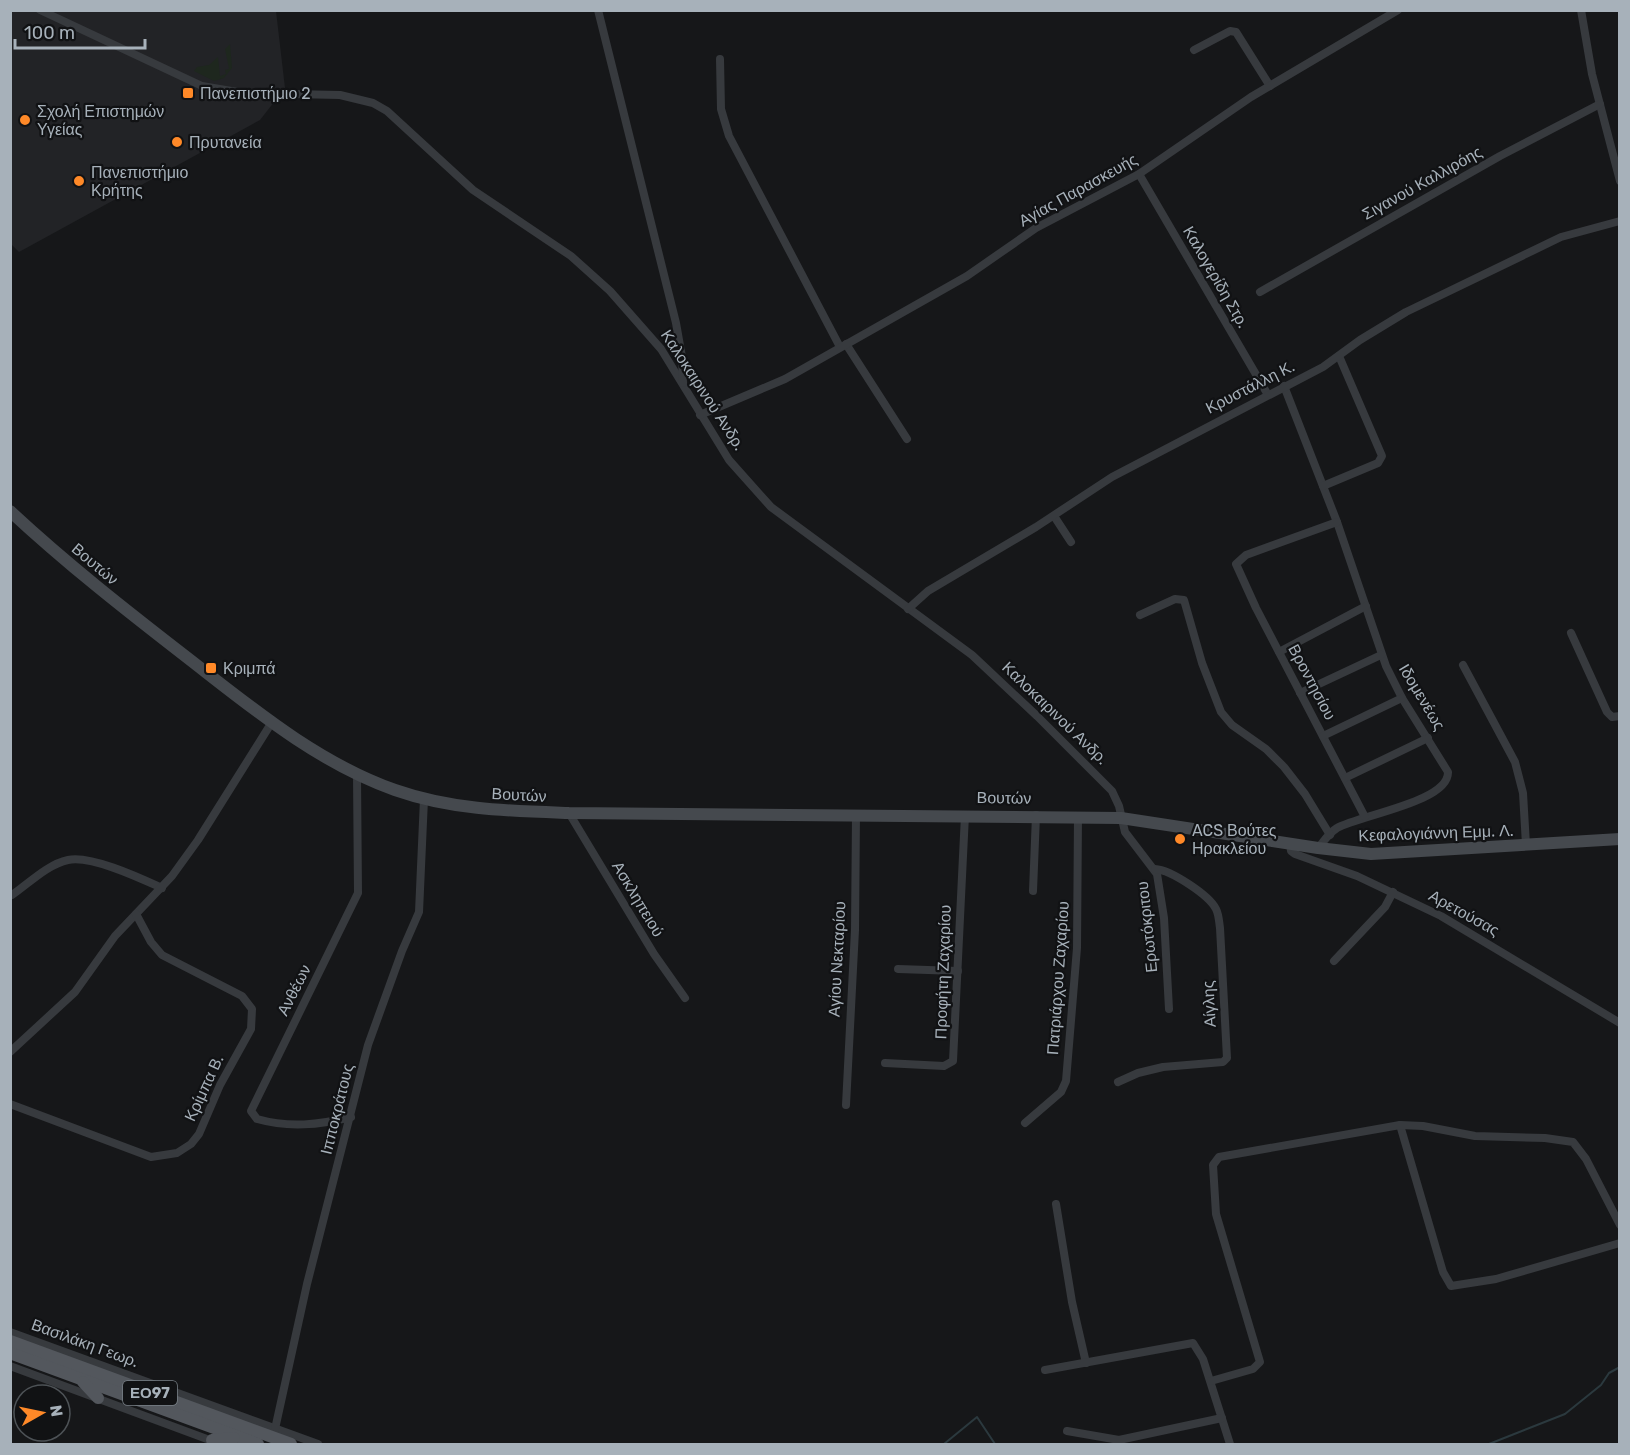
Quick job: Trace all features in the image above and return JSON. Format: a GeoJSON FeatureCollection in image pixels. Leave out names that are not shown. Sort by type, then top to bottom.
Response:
{"type":"FeatureCollection","features":[{"type":"Feature","properties":{"kind":"main road","name":"Βουτών"},"geometry":{"type":"LineString","coordinates":[[10,511],[102,593],[272,722],[317,753],[357,775],[424,799],[482,809],[569,813],[965,814],[1078,816],[1148,821]]}},
{"type":"Feature","properties":{"kind":"main road","name":"Κεφαλογιάννη Εμμ. Λ."},"geometry":{"type":"LineString","coordinates":[[1148,821],[1318,848],[1389,854],[1620,839]]}},
{"type":"Feature","properties":{"kind":"main road","name":"ΕΟ97"},"geometry":{"type":"LineString","coordinates":[[10,1341],[291,1444]]}},
{"type":"Feature","properties":{"kind":"main road","name":"ΕΟ97"},"geometry":{"type":"LineString","coordinates":[[10,1353],[258,1444]]}},
{"type":"Feature","properties":{"kind":"main road"},"geometry":{"type":"LineString","coordinates":[[77,1378],[98,1398]]}},
{"type":"Feature","properties":{"kind":"main road"},"geometry":{"type":"LineString","coordinates":[[218,1442],[240,1438]]}},
{"type":"Feature","properties":{"kind":"street","name":"Καλοκαιρινού Ανδρ."},"geometry":{"type":"LineString","coordinates":[[40,10],[202,86],[243,93],[340,95],[373,103],[387,111],[473,190],[589,270],[661,349],[729,460],[771,507],[972,655],[1054,732],[1112,791],[1117,800],[1121,818]]}},
{"type":"Feature","properties":{"kind":"street"},"geometry":{"type":"LineString","coordinates":[[598,10],[676,323],[682,357],[683,387]]}},
{"type":"Feature","properties":{"kind":"street","name":"Αγίας Παρασκευής"},"geometry":{"type":"LineString","coordinates":[[700,415],[785,379],[995,260],[1036,228],[1139,174],[1270,86],[1398,10]]}},
{"type":"Feature","properties":{"kind":"street"},"geometry":{"type":"LineString","coordinates":[[1581,10],[1600,104],[1620,181]]}},
{"type":"Feature","properties":{"kind":"street"},"geometry":{"type":"LineString","coordinates":[[1194,50],[1230,31],[1236,32],[1270,86]]}},
{"type":"Feature","properties":{"kind":"street"},"geometry":{"type":"LineString","coordinates":[[720,58],[721,110],[729,136],[843,345],[907,439]]}},
{"type":"Feature","properties":{"kind":"street","name":"Σιγανού Καλλιρόης"},"geometry":{"type":"LineString","coordinates":[[1260,292],[1500,156],[1600,104]]}},
{"type":"Feature","properties":{"kind":"street","name":"Καλογερίδη Στρ."},"geometry":{"type":"LineString","coordinates":[[1139,174],[1268,394]]}},
{"type":"Feature","properties":{"kind":"street","name":"Κρυστάλλη Κ."},"geometry":{"type":"LineString","coordinates":[[908,609],[940,582],[1054,516],[1127,468],[1339,356],[1396,318],[1505,263],[1574,232],[1620,221]]}},
{"type":"Feature","properties":{"kind":"street"},"geometry":{"type":"LineString","coordinates":[[1323,486],[1378,462],[1382,456],[1339,356]]}},
{"type":"Feature","properties":{"kind":"street","name":"Ιδομενέως"},"geometry":{"type":"LineString","coordinates":[[1284,386],[1337,522],[1381,655],[1402,698],[1447,767],[1449,776],[1444,786],[1408,803],[1342,826],[1318,848]]}},
{"type":"Feature","properties":{"kind":"street"},"geometry":{"type":"LineString","coordinates":[[1054,516],[1071,542]]}},
{"type":"Feature","properties":{"kind":"street","name":"Βροντησίου"},"geometry":{"type":"LineString","coordinates":[[1337,522],[1246,555],[1237,561],[1238,571],[1365,817]]}},
{"type":"Feature","properties":{"kind":"street"},"geometry":{"type":"LineString","coordinates":[[1140,615],[1175,599],[1185,601],[1200,656],[1221,712],[1232,725],[1266,749],[1284,767],[1305,794],[1330,835]]}},
{"type":"Feature","properties":{"kind":"street"},"geometry":{"type":"LineString","coordinates":[[1279,651],[1366,606]]}},
{"type":"Feature","properties":{"kind":"street"},"geometry":{"type":"LineString","coordinates":[[1571,633],[1607,712],[1612,717],[1620,716]]}},
{"type":"Feature","properties":{"kind":"street"},"geometry":{"type":"LineString","coordinates":[[1300,693],[1381,655]]}},
{"type":"Feature","properties":{"kind":"street"},"geometry":{"type":"LineString","coordinates":[[1463,666],[1517,767],[1523,793],[1526,845]]}},
{"type":"Feature","properties":{"kind":"street"},"geometry":{"type":"LineString","coordinates":[[1323,736],[1402,698]]}},
{"type":"Feature","properties":{"kind":"street"},"geometry":{"type":"LineString","coordinates":[[10,1052],[75,992],[115,936],[162,888],[198,840],[272,722]]}},
{"type":"Feature","properties":{"kind":"street"},"geometry":{"type":"LineString","coordinates":[[1345,778],[1428,738]]}},
{"type":"Feature","properties":{"kind":"street","name":"Ανθέων"},"geometry":{"type":"LineString","coordinates":[[351,1117],[326,1123],[294,1125],[257,1119],[251,1112],[358,893],[357,775]]}},
{"type":"Feature","properties":{"kind":"street","name":"Ιπποκράτους"},"geometry":{"type":"LineString","coordinates":[[275,1429],[307,1284],[368,1045],[402,951],[419,912],[424,799]]}},
{"type":"Feature","properties":{"kind":"street","name":"Ασκληπειού"},"geometry":{"type":"LineString","coordinates":[[569,813],[654,954],[685,998]]}},
{"type":"Feature","properties":{"kind":"street","name":"Αγίου Νεκταρίου"},"geometry":{"type":"LineString","coordinates":[[846,1105],[855,930],[856,814]]}},
{"type":"Feature","properties":{"kind":"street","name":"Προφήτη Ζαχαρίου"},"geometry":{"type":"LineString","coordinates":[[885,1063],[944,1066],[953,1063],[965,814]]}},
{"type":"Feature","properties":{"kind":"street"},"geometry":{"type":"LineString","coordinates":[[1033,891],[1036,815]]}},
{"type":"Feature","properties":{"kind":"street","name":"Πατριάρχου Ζαχαρίου"},"geometry":{"type":"LineString","coordinates":[[1025,1123],[1062,1092],[1066,1081],[1077,948],[1078,816]]}},
{"type":"Feature","properties":{"kind":"street","name":"Ερωτόκριτου"},"geometry":{"type":"LineString","coordinates":[[1121,818],[1125,832],[1155,869],[1162,899],[1169,1009]]}},
{"type":"Feature","properties":{"kind":"street","name":"Αρετούσας"},"geometry":{"type":"LineString","coordinates":[[1290,844],[1295,854],[1357,876],[1464,928],[1620,1023]]}},
{"type":"Feature","properties":{"kind":"street"},"geometry":{"type":"LineString","coordinates":[[12,895],[55,865],[71,859],[97,864],[162,888]]}},
{"type":"Feature","properties":{"kind":"street","name":"Αίγλης"},"geometry":{"type":"LineString","coordinates":[[1118,1082],[1145,1071],[1223,1062],[1227,1058],[1220,928],[1217,911],[1206,899],[1178,878],[1155,869]]}},
{"type":"Feature","properties":{"kind":"street"},"geometry":{"type":"LineString","coordinates":[[1334,961],[1385,907],[1393,892]]}},
{"type":"Feature","properties":{"kind":"street","name":"Κρίμπα Β."},"geometry":{"type":"LineString","coordinates":[[10,1104],[151,1157],[177,1153],[199,1134],[220,1085],[251,1029],[252,1009],[249,1002],[242,996],[162,955],[151,942],[136,914]]}},
{"type":"Feature","properties":{"kind":"street"},"geometry":{"type":"LineString","coordinates":[[898,969],[958,971]]}},
{"type":"Feature","properties":{"kind":"street"},"geometry":{"type":"LineString","coordinates":[[1211,1382],[1253,1369],[1260,1362],[1220,1229],[1213,1170],[1216,1159],[1400,1125],[1423,1126],[1475,1136],[1545,1138],[1573,1142],[1582,1151],[1620,1224]]}},
{"type":"Feature","properties":{"kind":"street"},"geometry":{"type":"LineString","coordinates":[[1400,1125],[1443,1272],[1451,1286],[1496,1279],[1620,1243]]}},
{"type":"Feature","properties":{"kind":"street"},"geometry":{"type":"LineString","coordinates":[[1056,1204],[1086,1363]]}},
{"type":"Feature","properties":{"kind":"street","name":"Βασιλάκη Γεωρ."},"geometry":{"type":"LineString","coordinates":[[10,1332],[318,1444]]}},
{"type":"Feature","properties":{"kind":"street"},"geometry":{"type":"LineString","coordinates":[[1046,1370],[1193,1343],[1200,1351],[1230,1444]]}},
{"type":"Feature","properties":{"kind":"street"},"geometry":{"type":"LineString","coordinates":[[10,1366],[218,1442]]}},
{"type":"Feature","properties":{"kind":"street"},"geometry":{"type":"LineString","coordinates":[[1067,1431],[1119,1440],[1222,1418]]}},
{"type":"Feature","properties":{"kind":"shaded area","name":"Πανεπιστήμιο Κρήτης"},"geometry":{"type":"Polygon","coordinates":[[[10,11],[276,11],[285,88],[260,120],[19,252],[10,243],[10,11]]]}},
{"type":"Feature","properties":{"kind":"shaded area"},"geometry":{"type":"Polygon","coordinates":[[[230,44],[232,68],[224,78],[214,81],[194,71],[197,67],[209,65],[218,57],[220,76],[226,74],[225,70],[229,69],[225,49],[230,44]]]}},
{"type":"Feature","properties":{"kind":"waterway"},"geometry":{"type":"LineString","coordinates":[[1489,1444],[1565,1414],[1601,1385],[1609,1373],[1620,1367]]}},
{"type":"Feature","properties":{"kind":"waterway"},"geometry":{"type":"LineString","coordinates":[[944,1444],[977,1417],[995,1444]]}},
{"type":"Feature","properties":{"kind":"place","name":"Πανεπιστήμιο 2"},"geometry":{"type":"Point","coordinates":[188,93]}},
{"type":"Feature","properties":{"kind":"place","name":"Σχολή Επιστημών Υγείας"},"geometry":{"type":"Point","coordinates":[25,120]}},
{"type":"Feature","properties":{"kind":"place","name":"Πρυτανεία"},"geometry":{"type":"Point","coordinates":[177,142]}},
{"type":"Feature","properties":{"kind":"place","name":"Πανεπιστήμιο Κρήτης"},"geometry":{"type":"Point","coordinates":[79,181]}},
{"type":"Feature","properties":{"kind":"place","name":"Κριμπά"},"geometry":{"type":"Point","coordinates":[211,668]}},
{"type":"Feature","properties":{"kind":"place","name":"ACS Βούτες Ηρακλείου"},"geometry":{"type":"Point","coordinates":[1180,839]}}]}
